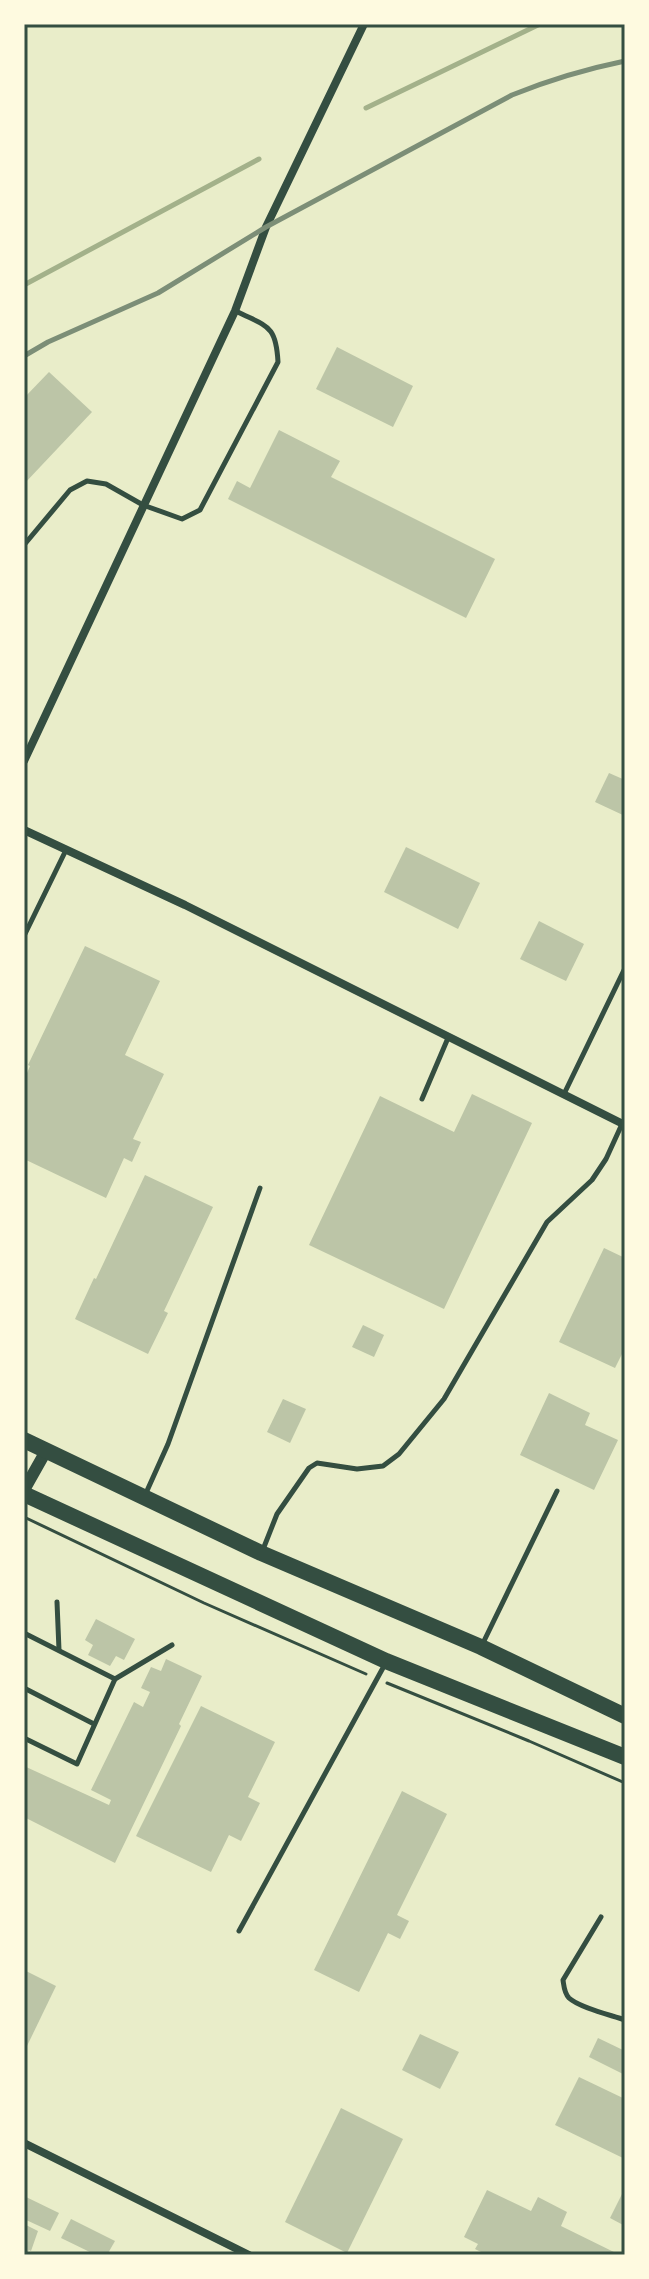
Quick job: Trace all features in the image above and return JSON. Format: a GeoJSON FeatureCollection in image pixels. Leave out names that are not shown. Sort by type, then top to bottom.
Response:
{"type":"FeatureCollection","features":[{"type":"Feature","properties":{"kind":"main road"},"geometry":{"type":"LineString","coordinates":[[24,1440],[261,1553],[481,1647],[625,1716]]}},
{"type":"Feature","properties":{"kind":"main road"},"geometry":{"type":"LineString","coordinates":[[24,1492],[386,1661],[625,1757]]}},
{"type":"Feature","properties":{"kind":"street"},"geometry":{"type":"LineString","coordinates":[[24,761],[235,311],[266,227],[364,24]]}},
{"type":"Feature","properties":{"kind":"street"},"geometry":{"type":"LineString","coordinates":[[24,830],[185,905],[624,1124]]}},
{"type":"Feature","properties":{"kind":"street"},"geometry":{"type":"LineString","coordinates":[[24,1492],[46,1451]]}},
{"type":"Feature","properties":{"kind":"street"},"geometry":{"type":"LineString","coordinates":[[24,2143],[249,2255]]}},
{"type":"Feature","properties":{"kind":"lane"},"geometry":{"type":"LineString","coordinates":[[24,545],[70,490],[87,481],[106,484],[143,505],[182,519],[200,510],[278,362],[277,339],[268,327],[235,311]]}},
{"type":"Feature","properties":{"kind":"lane"},"geometry":{"type":"LineString","coordinates":[[24,936],[66,849]]}},
{"type":"Feature","properties":{"kind":"lane"},"geometry":{"type":"LineString","coordinates":[[564,1094],[625,968]]}},
{"type":"Feature","properties":{"kind":"lane"},"geometry":{"type":"LineString","coordinates":[[422,1099],[449,1037]]}},
{"type":"Feature","properties":{"kind":"lane"},"geometry":{"type":"LineString","coordinates":[[261,1553],[277,1514],[309,1468],[317,1463],[357,1469],[383,1466],[399,1454],[444,1399],[547,1222],[592,1180],[624,1124]]}},
{"type":"Feature","properties":{"kind":"lane"},"geometry":{"type":"LineString","coordinates":[[143,1497],[168,1444],[260,1188]]}},
{"type":"Feature","properties":{"kind":"lane"},"geometry":{"type":"LineString","coordinates":[[481,1647],[557,1491]]}},
{"type":"Feature","properties":{"kind":"lane"},"geometry":{"type":"LineString","coordinates":[[57,1602],[59,1651]]}},
{"type":"Feature","properties":{"kind":"lane"},"geometry":{"type":"LineString","coordinates":[[24,1633],[115,1679]]}},
{"type":"Feature","properties":{"kind":"lane"},"geometry":{"type":"LineString","coordinates":[[24,1738],[77,1764],[115,1679],[172,1645]]}},
{"type":"Feature","properties":{"kind":"lane"},"geometry":{"type":"LineString","coordinates":[[239,1931],[386,1661]]}},
{"type":"Feature","properties":{"kind":"lane"},"geometry":{"type":"LineString","coordinates":[[24,1688],[94,1724]]}},
{"type":"Feature","properties":{"kind":"lane"},"geometry":{"type":"LineString","coordinates":[[601,1917],[563,1980],[565,1991],[570,1999],[580,2004],[625,2020]]}},
{"type":"Feature","properties":{"kind":"path"},"geometry":{"type":"LineString","coordinates":[[24,1517],[204,1603],[625,1783]]}},
{"type":"Feature","properties":{"kind":"building"},"geometry":{"type":"Polygon","coordinates":[[[337,347],[413,386],[393,427],[316,389],[337,347]]]}},
{"type":"Feature","properties":{"kind":"building"},"geometry":{"type":"Polygon","coordinates":[[[49,372],[92,412],[24,484],[24,398],[49,372]]]}},
{"type":"Feature","properties":{"kind":"building"},"geometry":{"type":"Polygon","coordinates":[[[279,430],[340,461],[331,477],[495,559],[466,618],[228,499],[237,481],[250,488],[279,430]]]}},
{"type":"Feature","properties":{"kind":"building"},"geometry":{"type":"Polygon","coordinates":[[[609,773],[625,780],[625,816],[595,802],[609,773]]]}},
{"type":"Feature","properties":{"kind":"building"},"geometry":{"type":"Polygon","coordinates":[[[406,847],[480,883],[458,929],[384,892],[406,847]]]}},
{"type":"Feature","properties":{"kind":"building"},"geometry":{"type":"Polygon","coordinates":[[[539,921],[584,944],[566,981],[520,959],[539,921]]]}},
{"type":"Feature","properties":{"kind":"building"},"geometry":{"type":"Polygon","coordinates":[[[85,946],[160,981],[125,1055],[164,1074],[133,1139],[141,1142],[132,1162],[124,1158],[106,1198],[24,1159],[24,1080],[28,1065],[85,946]]]}},
{"type":"Feature","properties":{"kind":"building"},"geometry":{"type":"Polygon","coordinates":[[[472,1094],[532,1123],[444,1309],[309,1245],[380,1096],[454,1132],[472,1094]]]}},
{"type":"Feature","properties":{"kind":"building"},"geometry":{"type":"Polygon","coordinates":[[[145,1175],[213,1207],[164,1311],[168,1313],[148,1354],[75,1319],[145,1175]]]}},
{"type":"Feature","properties":{"kind":"building"},"geometry":{"type":"Polygon","coordinates":[[[604,1248],[625,1258],[625,1348],[615,1368],[559,1342],[604,1248]]]}},
{"type":"Feature","properties":{"kind":"building"},"geometry":{"type":"Polygon","coordinates":[[[363,1325],[384,1335],[374,1357],[352,1347],[363,1325]]]}},
{"type":"Feature","properties":{"kind":"building"},"geometry":{"type":"Polygon","coordinates":[[[549,1393],[590,1413],[585,1425],[618,1440],[594,1490],[520,1455],[549,1393]]]}},
{"type":"Feature","properties":{"kind":"building"},"geometry":{"type":"Polygon","coordinates":[[[283,1399],[306,1409],[290,1443],[267,1432],[283,1399]]]}},
{"type":"Feature","properties":{"kind":"building"},"geometry":{"type":"Polygon","coordinates":[[[96,1619],[135,1639],[124,1660],[116,1656],[110,1666],[88,1655],[93,1645],[85,1640],[96,1619]]]}},
{"type":"Feature","properties":{"kind":"building"},"geometry":{"type":"Polygon","coordinates":[[[166,1659],[202,1676],[115,1863],[24,1817],[24,1766],[109,1805],[111,1800],[91,1790],[134,1702],[143,1707],[150,1692],[141,1688],[151,1667],[161,1671],[166,1659]]]}},
{"type":"Feature","properties":{"kind":"building"},"geometry":{"type":"Polygon","coordinates":[[[201,1706],[275,1742],[248,1797],[260,1803],[241,1841],[229,1835],[211,1872],[136,1836],[201,1706]]]}},
{"type":"Feature","properties":{"kind":"building"},"geometry":{"type":"Polygon","coordinates":[[[402,1791],[447,1814],[397,1915],[409,1921],[400,1939],[388,1933],[359,1992],[314,1970],[402,1791]]]}},
{"type":"Feature","properties":{"kind":"building"},"geometry":{"type":"Polygon","coordinates":[[[24,1970],[56,1986],[27,2046],[24,2044],[24,1970]]]}},
{"type":"Feature","properties":{"kind":"building"},"geometry":{"type":"Polygon","coordinates":[[[420,2034],[459,2052],[440,2089],[402,2070],[420,2034]]]}},
{"type":"Feature","properties":{"kind":"building"},"geometry":{"type":"Polygon","coordinates":[[[598,2038],[625,2051],[625,2075],[589,2057],[598,2038]]]}},
{"type":"Feature","properties":{"kind":"building"},"geometry":{"type":"Polygon","coordinates":[[[579,2077],[625,2099],[625,2159],[555,2125],[579,2077]]]}},
{"type":"Feature","properties":{"kind":"building"},"geometry":{"type":"Polygon","coordinates":[[[341,2108],[403,2139],[347,2253],[285,2222],[341,2108]]]}},
{"type":"Feature","properties":{"kind":"building"},"geometry":{"type":"Polygon","coordinates":[[[625,2188],[625,2226],[610,2218],[625,2188]]]}},
{"type":"Feature","properties":{"kind":"building"},"geometry":{"type":"Polygon","coordinates":[[[487,2190],[531,2211],[538,2197],[567,2212],[561,2226],[620,2255],[487,2255],[475,2249],[478,2244],[464,2237],[487,2190]]]}},
{"type":"Feature","properties":{"kind":"building"},"geometry":{"type":"Polygon","coordinates":[[[24,2196],[59,2213],[50,2231],[24,2219],[24,2196]]]}},
{"type":"Feature","properties":{"kind":"building"},"geometry":{"type":"Polygon","coordinates":[[[71,2219],[115,2241],[107,2255],[96,2255],[61,2238],[71,2219]]]}},
{"type":"Feature","properties":{"kind":"building"},"geometry":{"type":"Polygon","coordinates":[[[24,2224],[38,2231],[31,2251],[26,2255],[24,2255],[24,2224]]]}},
{"type":"Feature","properties":{"kind":"waterway"},"geometry":{"type":"LineString","coordinates":[[366,108],[540,24]]}},
{"type":"Feature","properties":{"kind":"waterway"},"geometry":{"type":"LineString","coordinates":[[24,285],[259,159]]}},
{"type":"Feature","properties":{"kind":"railway"},"geometry":{"type":"LineString","coordinates":[[24,356],[48,342],[158,293],[266,227],[512,95],[568,75],[625,61]]}}]}
